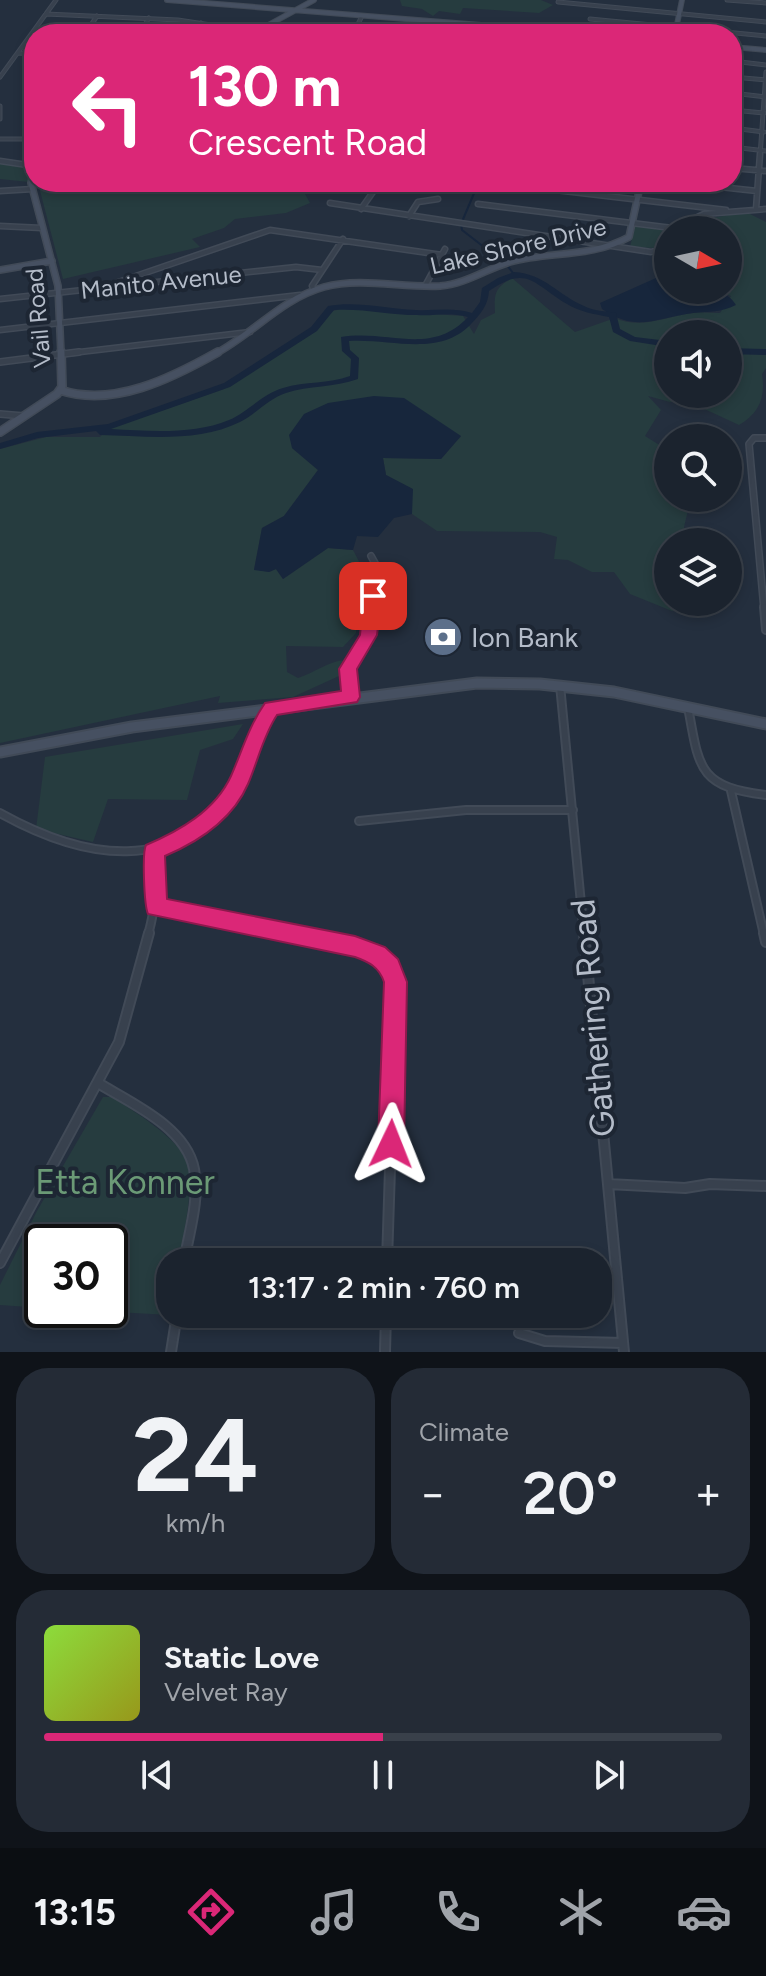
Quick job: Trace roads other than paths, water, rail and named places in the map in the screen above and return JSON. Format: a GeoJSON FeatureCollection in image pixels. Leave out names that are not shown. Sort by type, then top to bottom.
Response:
{"type":"FeatureCollection","features":[{"type":"Feature","properties":{"kind":"street"},"geometry":{"type":"LineString","coordinates":[[39,24],[56,0]]}},
{"type":"Feature","properties":{"kind":"street"},"geometry":{"type":"LineString","coordinates":[[167,0],[361,18],[470,24]]}},
{"type":"Feature","properties":{"kind":"street"},"geometry":{"type":"LineString","coordinates":[[273,24],[314,0]]}},
{"type":"Feature","properties":{"kind":"street"},"geometry":{"type":"LineString","coordinates":[[677,24],[682,0]]}},
{"type":"Feature","properties":{"kind":"street"},"geometry":{"type":"LineString","coordinates":[[727,0],[766,3]]}},
{"type":"Feature","properties":{"kind":"street"},"geometry":{"type":"LineString","coordinates":[[558,2],[766,22]]}},
{"type":"Feature","properties":{"kind":"street"},"geometry":{"type":"LineString","coordinates":[[46,14],[149,18],[206,24]]}},
{"type":"Feature","properties":{"kind":"street"},"geometry":{"type":"LineString","coordinates":[[92,24],[97,16]]}},
{"type":"Feature","properties":{"kind":"street"},"geometry":{"type":"LineString","coordinates":[[145,24],[149,18]]}},
{"type":"Feature","properties":{"kind":"street"},"geometry":{"type":"LineString","coordinates":[[358,24],[361,18]]}},
{"type":"Feature","properties":{"kind":"street"},"geometry":{"type":"LineString","coordinates":[[590,19],[638,24]]}},
{"type":"Feature","properties":{"kind":"street"},"geometry":{"type":"LineString","coordinates":[[742,34],[766,36]]}},
{"type":"Feature","properties":{"kind":"street"},"geometry":{"type":"LineString","coordinates":[[0,77],[24,44]]}},
{"type":"Feature","properties":{"kind":"street"},"geometry":{"type":"LineString","coordinates":[[742,48],[766,50]]}},
{"type":"Feature","properties":{"kind":"street"},"geometry":{"type":"LineString","coordinates":[[17,53],[24,53]]}},
{"type":"Feature","properties":{"kind":"street"},"geometry":{"type":"LineString","coordinates":[[742,62],[766,65]]}},
{"type":"Feature","properties":{"kind":"street"},"geometry":{"type":"LineString","coordinates":[[756,209],[763,150],[766,72]]}},
{"type":"Feature","properties":{"kind":"street"},"geometry":{"type":"LineString","coordinates":[[742,78],[766,80]]}},
{"type":"Feature","properties":{"kind":"street"},"geometry":{"type":"LineString","coordinates":[[742,94],[765,96]]}},
{"type":"Feature","properties":{"kind":"street"},"geometry":{"type":"LineString","coordinates":[[0,106],[0,119]]}},
{"type":"Feature","properties":{"kind":"street"},"geometry":{"type":"LineString","coordinates":[[742,111],[765,113]]}},
{"type":"Feature","properties":{"kind":"street"},"geometry":{"type":"LineString","coordinates":[[742,129],[764,132]]}},
{"type":"Feature","properties":{"kind":"street"},"geometry":{"type":"LineString","coordinates":[[0,139],[24,139]]}},
{"type":"Feature","properties":{"kind":"street"},"geometry":{"type":"LineString","coordinates":[[742,148],[763,150]]}},
{"type":"Feature","properties":{"kind":"street"},"geometry":{"type":"LineString","coordinates":[[0,161],[24,166]]}},
{"type":"Feature","properties":{"kind":"street"},"geometry":{"type":"LineString","coordinates":[[742,169],[766,171]]}},
{"type":"Feature","properties":{"kind":"street"},"geometry":{"type":"LineString","coordinates":[[742,189],[757,191]]}},
{"type":"Feature","properties":{"kind":"street"},"geometry":{"type":"LineString","coordinates":[[0,191],[24,190]]}},
{"type":"Feature","properties":{"kind":"street","name":"Vail Road"},"geometry":{"type":"LineString","coordinates":[[0,432],[60,390],[58,293],[34,192]]}},
{"type":"Feature","properties":{"kind":"street"},"geometry":{"type":"LineString","coordinates":[[361,209],[373,192]]}},
{"type":"Feature","properties":{"kind":"street"},"geometry":{"type":"LineString","coordinates":[[570,192],[726,210],[766,209]]}},
{"type":"Feature","properties":{"kind":"street","name":"Lake Shore Drive"},"geometry":{"type":"LineString","coordinates":[[626,249],[639,192]]}},
{"type":"Feature","properties":{"kind":"street"},"geometry":{"type":"LineString","coordinates":[[409,216],[418,202],[438,199]]}},
{"type":"Feature","properties":{"kind":"street"},"geometry":{"type":"LineString","coordinates":[[330,203],[608,247],[654,250]]}},
{"type":"Feature","properties":{"kind":"street"},"geometry":{"type":"LineString","coordinates":[[478,204],[654,227]]}},
{"type":"Feature","properties":{"kind":"street"},"geometry":{"type":"LineString","coordinates":[[702,216],[726,210]]}},
{"type":"Feature","properties":{"kind":"street"},"geometry":{"type":"LineString","coordinates":[[0,226],[42,228]]}},
{"type":"Feature","properties":{"kind":"street"},"geometry":{"type":"LineString","coordinates":[[101,288],[267,230],[443,252],[425,286]]}},
{"type":"Feature","properties":{"kind":"street","name":"Lake Shore Drive"},"geometry":{"type":"LineString","coordinates":[[60,390],[83,397],[109,396],[194,365],[250,332],[274,310],[314,290],[368,281],[425,286],[461,283],[506,264],[608,247],[629,237]]}},
{"type":"Feature","properties":{"kind":"street"},"geometry":{"type":"LineString","coordinates":[[314,290],[312,286],[343,239]]}},
{"type":"Feature","properties":{"kind":"street"},"geometry":{"type":"LineString","coordinates":[[0,270],[52,261]]}},
{"type":"Feature","properties":{"kind":"street","name":"Manito Avenue"},"geometry":{"type":"LineString","coordinates":[[0,299],[296,267],[322,270]]}},
{"type":"Feature","properties":{"kind":"street"},"geometry":{"type":"LineString","coordinates":[[0,330],[300,295]]}},
{"type":"Feature","properties":{"kind":"street"},"geometry":{"type":"LineString","coordinates":[[0,362],[250,332]]}},
{"type":"Feature","properties":{"kind":"street"},"geometry":{"type":"LineString","coordinates":[[0,414],[24,416]]}},
{"type":"Feature","properties":{"kind":"street"},"geometry":{"type":"LineString","coordinates":[[766,438],[754,438],[749,444],[766,630]]}},
{"type":"Feature","properties":{"kind":"street"},"geometry":{"type":"LineString","coordinates":[[351,697],[348,669],[370,628],[376,565],[371,556]]}},
{"type":"Feature","properties":{"kind":"street"},"geometry":{"type":"LineString","coordinates":[[0,752],[132,727],[477,683],[560,685],[614,692],[766,724]]}},
{"type":"Feature","properties":{"kind":"street","name":"Gathering Road"},"geometry":{"type":"LineString","coordinates":[[560,685],[623,1348]]}},
{"type":"Feature","properties":{"kind":"street"},"geometry":{"type":"LineString","coordinates":[[688,707],[697,759],[705,771],[731,791],[766,795]]}},
{"type":"Feature","properties":{"kind":"street"},"geometry":{"type":"LineString","coordinates":[[0,813],[37,835],[65,845],[92,850],[153,851],[190,836],[219,809],[238,784],[261,723],[271,708]]}},
{"type":"Feature","properties":{"kind":"street"},"geometry":{"type":"LineString","coordinates":[[731,791],[766,942]]}},
{"type":"Feature","properties":{"kind":"street"},"geometry":{"type":"LineString","coordinates":[[359,821],[433,809],[573,810]]}},
{"type":"Feature","properties":{"kind":"street"},"geometry":{"type":"LineString","coordinates":[[0,1263],[119,1042],[156,907],[157,873],[153,851]]}},
{"type":"Feature","properties":{"kind":"street"},"geometry":{"type":"LineString","coordinates":[[156,907],[355,946],[377,955],[390,966],[396,982],[387,1248]]}},
{"type":"Feature","properties":{"kind":"street"},"geometry":{"type":"LineString","coordinates":[[98,1083],[165,1128],[191,1156],[194,1172],[186,1248]]}},
{"type":"Feature","properties":{"kind":"street"},"geometry":{"type":"LineString","coordinates":[[608,1184],[685,1188],[710,1184],[766,1186]]}},
{"type":"Feature","properties":{"kind":"street"},"geometry":{"type":"LineString","coordinates":[[171,1352],[175,1328]]}},
{"type":"Feature","properties":{"kind":"street"},"geometry":{"type":"LineString","coordinates":[[385,1352],[386,1328]]}},
{"type":"Feature","properties":{"kind":"street"},"geometry":{"type":"LineString","coordinates":[[519,1333],[545,1341],[623,1348]]}},
{"type":"Feature","properties":{"kind":"water"},"geometry":{"type":"Polygon","coordinates":[[[654,279],[654,304],[736,305],[720,311],[636,322],[614,316],[602,309],[600,303],[654,279]]]}},
{"type":"Feature","properties":{"kind":"water"},"geometry":{"type":"Polygon","coordinates":[[[374,396],[404,398],[461,436],[441,459],[383,458],[386,475],[413,489],[412,514],[394,518],[378,537],[357,536],[353,550],[328,548],[283,579],[276,569],[269,572],[254,570],[262,528],[284,516],[318,470],[292,448],[289,435],[304,414],[328,403],[374,396]]]}},
{"type":"Feature","properties":{"kind":"waterway"},"geometry":{"type":"LineString","coordinates":[[475,192],[461,224],[462,230],[502,261]]}},
{"type":"Feature","properties":{"kind":"waterway"},"geometry":{"type":"LineString","coordinates":[[507,265],[516,277]]}},
{"type":"Feature","properties":{"kind":"waterway"},"geometry":{"type":"LineString","coordinates":[[474,316],[484,302],[485,290],[501,279],[526,275],[581,308],[613,315],[616,330],[633,339],[654,342]]}},
{"type":"Feature","properties":{"kind":"waterway"},"geometry":{"type":"LineString","coordinates":[[0,446],[37,435],[109,427],[227,385],[314,329],[331,308],[453,312],[474,316]]}},
{"type":"Feature","properties":{"kind":"waterway"},"geometry":{"type":"LineString","coordinates":[[100,432],[169,433],[221,426],[242,417],[281,391],[355,377],[355,358],[346,351],[344,339],[430,341],[446,338],[461,330],[474,316]]}},
{"type":"Feature","properties":{"kind":"waterway"},"geometry":{"type":"LineString","coordinates":[[742,351],[766,352]]}},
{"type":"Feature","properties":{"kind":"place","name":"Ion Bank"},"geometry":{"type":"Point","coordinates":[443,637]}},
{"type":"Feature","properties":{"kind":"park label","name":"Etta Konner"},"geometry":{"type":"Point","coordinates":[125,1182]}}]}
